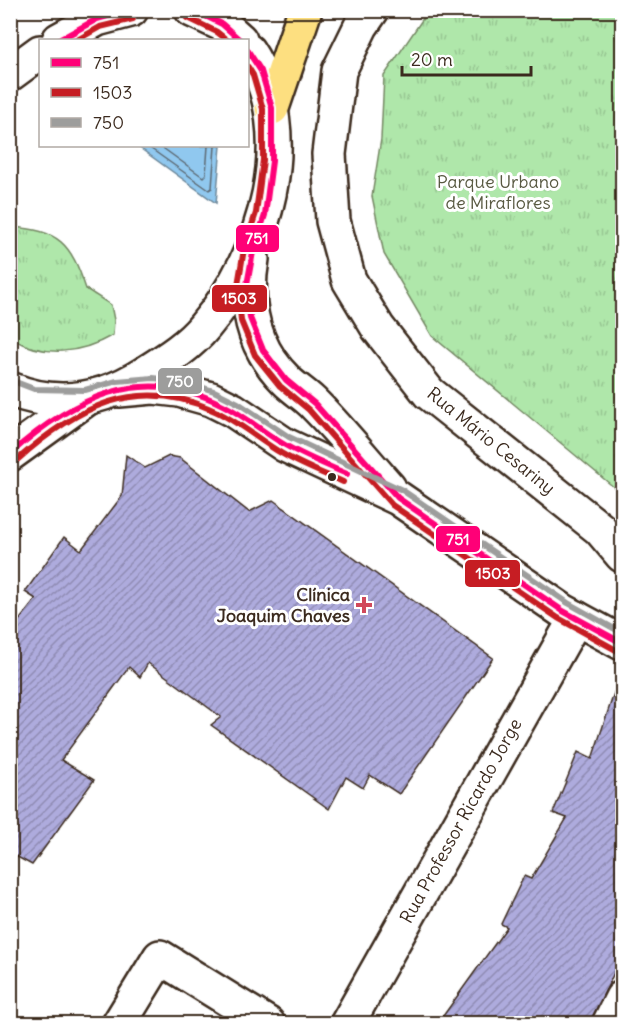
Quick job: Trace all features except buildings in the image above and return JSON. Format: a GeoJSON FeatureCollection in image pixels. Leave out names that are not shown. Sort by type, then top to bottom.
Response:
{"type":"FeatureCollection","features":[{"type":"Feature","properties":{"kind":"highway"},"geometry":{"type":"LineString","coordinates":[[272,108],[305,10]]}},
{"type":"Feature","properties":{"kind":"street"},"geometry":{"type":"LineString","coordinates":[[59,39],[97,19],[131,10]]}},
{"type":"Feature","properties":{"kind":"street"},"geometry":{"type":"LineString","coordinates":[[192,10],[222,24],[239,39]]}},
{"type":"Feature","properties":{"kind":"street","name":"Rua Mário Cesariny"},"geometry":{"type":"LineString","coordinates":[[372,10],[361,26],[339,72],[329,154],[333,221],[349,280],[378,328],[429,393],[600,530],[622,555]]}},
{"type":"Feature","properties":{"kind":"street"},"geometry":{"type":"LineString","coordinates":[[249,53],[261,71],[272,108],[272,161],[266,215],[253,252],[247,285],[250,318],[263,350],[286,380],[315,404],[398,498]]}},
{"type":"Feature","properties":{"kind":"street"},"geometry":{"type":"LineString","coordinates":[[119,390],[182,348],[205,326],[253,252]]}},
{"type":"Feature","properties":{"kind":"street"},"geometry":{"type":"LineString","coordinates":[[10,389],[32,398],[86,399],[119,390],[153,387],[179,390],[211,399],[233,410],[285,445],[398,498],[576,618],[622,643]]}},
{"type":"Feature","properties":{"kind":"street"},"geometry":{"type":"LineString","coordinates":[[10,454],[86,399]]}},
{"type":"Feature","properties":{"kind":"street","name":"Rua Professor Ricardo Jorge"},"geometry":{"type":"LineString","coordinates":[[347,1023],[576,618]]}},
{"type":"Feature","properties":{"kind":"street"},"geometry":{"type":"LineString","coordinates":[[119,1023],[160,957],[268,1023]]}},
{"type":"Feature","properties":{"kind":"street"},"geometry":{"type":"LineString","coordinates":[[609,1023],[622,998]]}},
{"type":"Feature","properties":{"kind":"green space","name":"Parque Urbano de Miraflores"},"geometry":{"type":"Polygon","coordinates":[[[428,11],[622,11],[622,494],[432,336],[384,254],[372,196],[381,139],[384,76],[428,11]]]}},
{"type":"Feature","properties":{"kind":"green space"},"geometry":{"type":"Polygon","coordinates":[[[11,227],[41,231],[61,242],[75,260],[86,289],[111,305],[114,320],[113,335],[88,346],[62,351],[36,349],[11,338],[11,227]]]}},
{"type":"Feature","properties":{"kind":"water"},"geometry":{"type":"Polygon","coordinates":[[[138,147],[221,147],[216,203],[138,147]]]}},
{"type":"Feature","properties":{"kind":"transit line","name":"751"},"geometry":{"type":"LineString","coordinates":[[61,39],[97,19],[129,10]]}},
{"type":"Feature","properties":{"kind":"transit line","name":"751"},"geometry":{"type":"LineString","coordinates":[[193,10],[222,24],[239,39]]}},
{"type":"Feature","properties":{"kind":"transit line","name":"1503"},"geometry":{"type":"LineString","coordinates":[[188,18],[217,32],[226,39]]}},
{"type":"Feature","properties":{"kind":"transit line","name":"1503"},"geometry":{"type":"LineString","coordinates":[[79,39],[100,27],[133,19]]}},
{"type":"Feature","properties":{"kind":"transit line","name":"751"},"geometry":{"type":"LineString","coordinates":[[249,53],[261,71],[272,108],[272,161],[265,215],[253,252],[247,285],[250,318],[263,350],[286,380],[315,404],[398,498],[563,611],[622,643]]}},
{"type":"Feature","properties":{"kind":"transit line","name":"1503"},"geometry":{"type":"LineString","coordinates":[[249,69],[263,109],[263,160],[256,213],[244,249],[238,285],[241,321],[255,355],[280,386],[309,410],[392,505],[558,618],[618,651]]}},
{"type":"Feature","properties":{"kind":"transit line","name":"750"},"geometry":{"type":"LineString","coordinates":[[13,381],[34,389],[85,390],[117,381],[153,378],[181,381],[214,391],[238,403],[289,437],[402,490],[568,603],[622,633]]}},
{"type":"Feature","properties":{"kind":"transit line","name":"751"},"geometry":{"type":"LineString","coordinates":[[10,454],[58,417],[83,403],[109,393],[136,387],[164,387],[193,393],[223,405],[285,445],[347,474]]}},
{"type":"Feature","properties":{"kind":"transit line","name":"1503"},"geometry":{"type":"LineString","coordinates":[[16,461],[38,442],[84,412],[108,402],[133,397],[159,396],[186,400],[215,411],[289,457],[343,482]]}},
{"type":"Feature","properties":{"kind":"place","name":"Clínica Joaquim Chaves"},"geometry":{"type":"Point","coordinates":[364,605]}}]}
